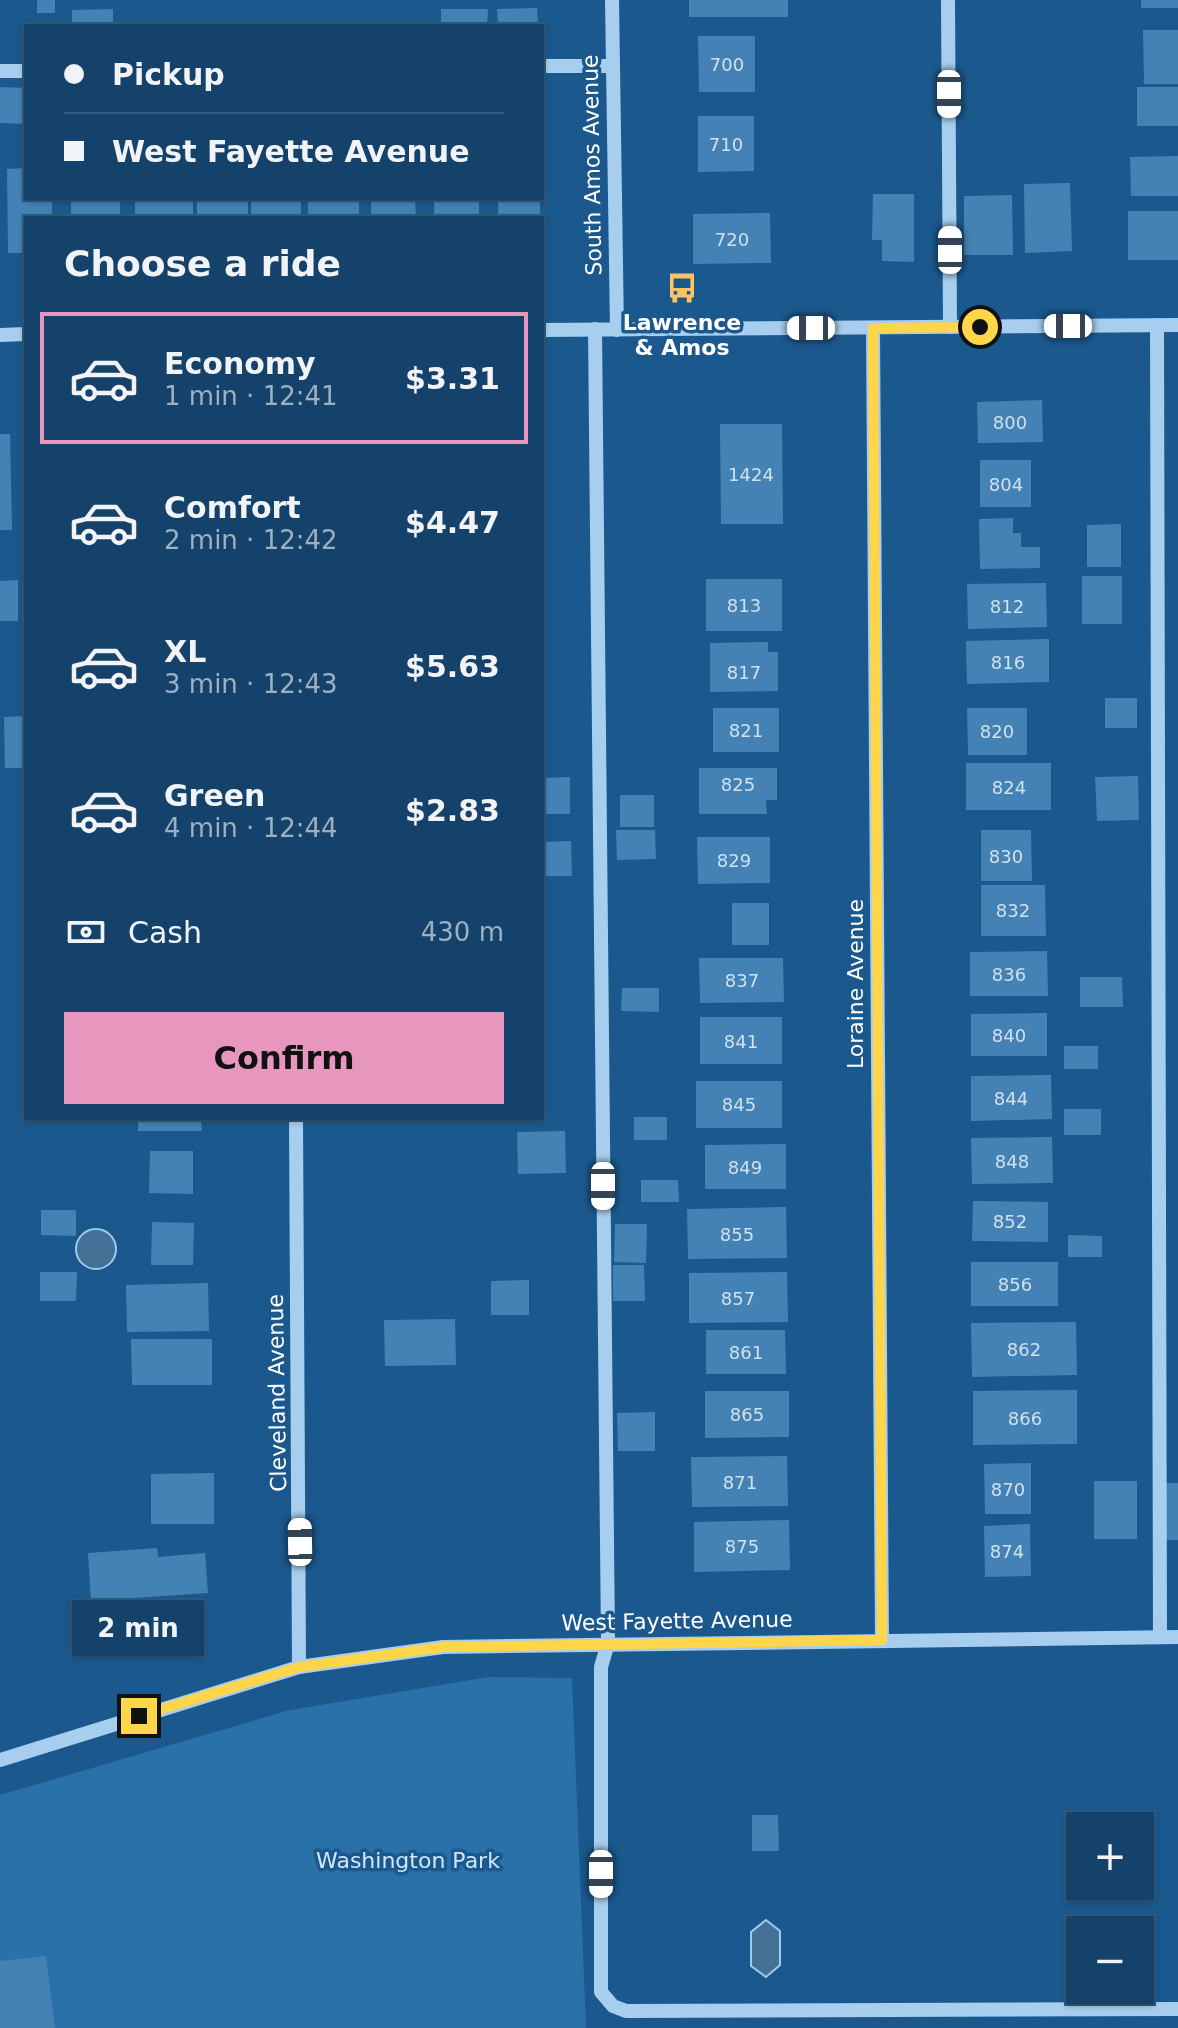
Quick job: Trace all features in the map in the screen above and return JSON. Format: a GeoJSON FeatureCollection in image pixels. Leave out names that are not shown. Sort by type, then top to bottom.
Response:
{"type":"FeatureCollection","features":[{"type":"Feature","properties":{"kind":"street","name":"South Amos Avenue"},"geometry":{"type":"LineString","coordinates":[[612,0],[617,330]]}},
{"type":"Feature","properties":{"kind":"street"},"geometry":{"type":"LineString","coordinates":[[948,0],[950,327]]}},
{"type":"Feature","properties":{"kind":"street"},"geometry":{"type":"LineString","coordinates":[[544,66],[613,66]]}},
{"type":"Feature","properties":{"kind":"street"},"geometry":{"type":"LineString","coordinates":[[0,71],[24,71]]}},
{"type":"Feature","properties":{"kind":"street"},"geometry":{"type":"LineString","coordinates":[[1157,325],[1160,1637]]}},
{"type":"Feature","properties":{"kind":"street"},"geometry":{"type":"LineString","coordinates":[[544,330],[1178,325]]}},
{"type":"Feature","properties":{"kind":"street","name":"Loraine Avenue"},"geometry":{"type":"LineString","coordinates":[[873,328],[882,1640]]}},
{"type":"Feature","properties":{"kind":"street"},"geometry":{"type":"LineString","coordinates":[[595,329],[608,1643],[601,1667],[601,1992],[613,2006],[626,2011],[1178,2009]]}},
{"type":"Feature","properties":{"kind":"street"},"geometry":{"type":"LineString","coordinates":[[0,335],[24,334]]}},
{"type":"Feature","properties":{"kind":"street","name":"Cleveland Avenue"},"geometry":{"type":"LineString","coordinates":[[296,1120],[299,1667]]}},
{"type":"Feature","properties":{"kind":"street","name":"West Fayette Avenue"},"geometry":{"type":"LineString","coordinates":[[0,1760],[299,1667],[443,1647],[1178,1637]]}},
{"type":"Feature","properties":{"kind":"green space","name":"Washington Park"},"geometry":{"type":"Polygon","coordinates":[[[488,1677],[572,1678],[586,2028],[0,2028],[0,1795],[290,1710],[488,1677]]]}},
{"type":"Feature","properties":{"kind":"shaded area"},"geometry":{"type":"Polygon","coordinates":[[[96,1229],[110,1235],[116,1249],[110,1263],[96,1269],[82,1263],[76,1249],[82,1235],[96,1229]]]}},
{"type":"Feature","properties":{"kind":"shaded area"},"geometry":{"type":"Polygon","coordinates":[[[766,1920],[780,1931],[780,1965],[766,1977],[751,1966],[751,1932],[766,1920]]]}},
{"type":"Feature","properties":{"kind":"building"},"geometry":{"type":"Polygon","coordinates":[[[37,0],[55,0],[55,13],[37,13],[37,0]]]}},
{"type":"Feature","properties":{"kind":"building"},"geometry":{"type":"Polygon","coordinates":[[[689,0],[788,0],[788,17],[689,17],[689,0]]]}},
{"type":"Feature","properties":{"kind":"building"},"geometry":{"type":"Polygon","coordinates":[[[1141,0],[1178,0],[1178,8],[1141,8],[1141,0]]]}},
{"type":"Feature","properties":{"kind":"building"},"geometry":{"type":"Polygon","coordinates":[[[537,8],[538,24],[498,24],[497,9],[537,8]]]}},
{"type":"Feature","properties":{"kind":"building"},"geometry":{"type":"Polygon","coordinates":[[[113,9],[113,24],[72,24],[72,10],[113,9]]]}},
{"type":"Feature","properties":{"kind":"building"},"geometry":{"type":"Polygon","coordinates":[[[441,9],[488,9],[487,24],[441,24],[441,9]]]}},
{"type":"Feature","properties":{"kind":"building"},"geometry":{"type":"Polygon","coordinates":[[[1143,30],[1178,30],[1178,84],[1144,84],[1143,30]]]}},
{"type":"Feature","properties":{"kind":"building"},"geometry":{"type":"Polygon","coordinates":[[[698,36],[755,36],[755,92],[699,92],[698,36]]]}},
{"type":"Feature","properties":{"kind":"building"},"geometry":{"type":"Polygon","coordinates":[[[0,87],[24,88],[24,124],[0,123],[0,87]]]}},
{"type":"Feature","properties":{"kind":"building"},"geometry":{"type":"Polygon","coordinates":[[[1137,87],[1178,87],[1178,126],[1137,126],[1137,87]]]}},
{"type":"Feature","properties":{"kind":"building"},"geometry":{"type":"Polygon","coordinates":[[[698,116],[754,116],[754,171],[698,172],[698,116]]]}},
{"type":"Feature","properties":{"kind":"building"},"geometry":{"type":"Polygon","coordinates":[[[1178,156],[1178,196],[1131,196],[1130,157],[1178,156]]]}},
{"type":"Feature","properties":{"kind":"building"},"geometry":{"type":"Polygon","coordinates":[[[24,168],[24,200],[52,200],[52,216],[24,216],[24,253],[8,253],[7,169],[24,168]]]}},
{"type":"Feature","properties":{"kind":"building"},"geometry":{"type":"Polygon","coordinates":[[[1070,183],[1072,251],[1025,253],[1024,184],[1070,183]]]}},
{"type":"Feature","properties":{"kind":"building"},"geometry":{"type":"Polygon","coordinates":[[[873,194],[914,194],[914,262],[882,261],[882,240],[872,240],[873,194]]]}},
{"type":"Feature","properties":{"kind":"building"},"geometry":{"type":"Polygon","coordinates":[[[1012,195],[1013,255],[964,255],[964,196],[1012,195]]]}},
{"type":"Feature","properties":{"kind":"building"},"geometry":{"type":"Polygon","coordinates":[[[71,200],[120,200],[120,216],[71,216],[71,200]]]}},
{"type":"Feature","properties":{"kind":"building"},"geometry":{"type":"Polygon","coordinates":[[[135,200],[193,200],[193,216],[135,216],[135,200]]]}},
{"type":"Feature","properties":{"kind":"building"},"geometry":{"type":"Polygon","coordinates":[[[197,200],[248,200],[248,216],[197,216],[197,200]]]}},
{"type":"Feature","properties":{"kind":"building"},"geometry":{"type":"Polygon","coordinates":[[[251,200],[301,200],[301,216],[251,216],[251,200]]]}},
{"type":"Feature","properties":{"kind":"building"},"geometry":{"type":"Polygon","coordinates":[[[308,200],[359,200],[359,216],[308,216],[308,200]]]}},
{"type":"Feature","properties":{"kind":"building"},"geometry":{"type":"Polygon","coordinates":[[[371,200],[415,200],[416,216],[371,216],[371,200]]]}},
{"type":"Feature","properties":{"kind":"building"},"geometry":{"type":"Polygon","coordinates":[[[434,200],[479,200],[479,216],[434,216],[434,200]]]}},
{"type":"Feature","properties":{"kind":"building"},"geometry":{"type":"Polygon","coordinates":[[[498,200],[540,200],[540,216],[498,216],[498,200]]]}},
{"type":"Feature","properties":{"kind":"building"},"geometry":{"type":"Polygon","coordinates":[[[1128,211],[1178,211],[1178,260],[1128,260],[1128,211]]]}},
{"type":"Feature","properties":{"kind":"building"},"geometry":{"type":"Polygon","coordinates":[[[770,213],[771,263],[693,264],[693,214],[770,213]]]}},
{"type":"Feature","properties":{"kind":"building"},"geometry":{"type":"Polygon","coordinates":[[[1042,400],[1043,442],[978,443],[977,402],[1042,400]]]}},
{"type":"Feature","properties":{"kind":"building"},"geometry":{"type":"Polygon","coordinates":[[[720,424],[782,424],[783,524],[721,524],[720,424]]]}},
{"type":"Feature","properties":{"kind":"building"},"geometry":{"type":"Polygon","coordinates":[[[0,434],[10,434],[12,530],[0,530],[0,434]]]}},
{"type":"Feature","properties":{"kind":"building"},"geometry":{"type":"Polygon","coordinates":[[[980,460],[1031,460],[1031,507],[980,507],[980,460]]]}},
{"type":"Feature","properties":{"kind":"building"},"geometry":{"type":"Polygon","coordinates":[[[1013,518],[1013,533],[1021,533],[1021,547],[1040,547],[1040,568],[980,569],[979,519],[1013,518]]]}},
{"type":"Feature","properties":{"kind":"building"},"geometry":{"type":"Polygon","coordinates":[[[1121,524],[1121,567],[1087,567],[1087,525],[1121,524]]]}},
{"type":"Feature","properties":{"kind":"building"},"geometry":{"type":"Polygon","coordinates":[[[1082,576],[1122,576],[1122,624],[1082,624],[1082,576]]]}},
{"type":"Feature","properties":{"kind":"building"},"geometry":{"type":"Polygon","coordinates":[[[706,579],[782,579],[782,631],[706,631],[706,579]]]}},
{"type":"Feature","properties":{"kind":"building"},"geometry":{"type":"Polygon","coordinates":[[[18,580],[18,621],[0,621],[0,581],[18,580]]]}},
{"type":"Feature","properties":{"kind":"building"},"geometry":{"type":"Polygon","coordinates":[[[1046,583],[1047,627],[968,629],[967,584],[1046,583]]]}},
{"type":"Feature","properties":{"kind":"building"},"geometry":{"type":"Polygon","coordinates":[[[1049,639],[1049,682],[967,684],[966,641],[1049,639]]]}},
{"type":"Feature","properties":{"kind":"building"},"geometry":{"type":"Polygon","coordinates":[[[768,642],[768,652],[778,652],[778,691],[710,692],[710,643],[768,642]]]}},
{"type":"Feature","properties":{"kind":"building"},"geometry":{"type":"Polygon","coordinates":[[[1105,698],[1137,698],[1137,728],[1105,728],[1105,698]]]}},
{"type":"Feature","properties":{"kind":"building"},"geometry":{"type":"Polygon","coordinates":[[[713,708],[779,708],[779,752],[713,752],[713,708]]]}},
{"type":"Feature","properties":{"kind":"building"},"geometry":{"type":"Polygon","coordinates":[[[967,708],[1027,708],[1027,755],[968,755],[967,708]]]}},
{"type":"Feature","properties":{"kind":"building"},"geometry":{"type":"Polygon","coordinates":[[[24,716],[24,768],[5,768],[4,717],[24,716]]]}},
{"type":"Feature","properties":{"kind":"building"},"geometry":{"type":"Polygon","coordinates":[[[966,763],[1051,763],[1051,810],[966,810],[966,763]]]}},
{"type":"Feature","properties":{"kind":"building"},"geometry":{"type":"Polygon","coordinates":[[[699,768],[777,768],[777,800],[766,800],[767,814],[699,814],[699,768]]]}},
{"type":"Feature","properties":{"kind":"building"},"geometry":{"type":"Polygon","coordinates":[[[1138,776],[1139,820],[1097,821],[1095,777],[1138,776]]]}},
{"type":"Feature","properties":{"kind":"building"},"geometry":{"type":"Polygon","coordinates":[[[570,777],[570,814],[544,814],[544,778],[570,777]]]}},
{"type":"Feature","properties":{"kind":"building"},"geometry":{"type":"Polygon","coordinates":[[[620,795],[654,795],[654,827],[620,827],[620,795]]]}},
{"type":"Feature","properties":{"kind":"building"},"geometry":{"type":"Polygon","coordinates":[[[616,830],[655,830],[656,859],[617,860],[616,830]]]}},
{"type":"Feature","properties":{"kind":"building"},"geometry":{"type":"Polygon","coordinates":[[[981,830],[1031,830],[1032,881],[981,881],[981,830]]]}},
{"type":"Feature","properties":{"kind":"building"},"geometry":{"type":"Polygon","coordinates":[[[697,837],[770,837],[770,883],[698,884],[697,837]]]}},
{"type":"Feature","properties":{"kind":"building"},"geometry":{"type":"Polygon","coordinates":[[[571,841],[572,876],[544,876],[544,842],[571,841]]]}},
{"type":"Feature","properties":{"kind":"building"},"geometry":{"type":"Polygon","coordinates":[[[981,885],[1045,885],[1046,936],[981,936],[981,885]]]}},
{"type":"Feature","properties":{"kind":"building"},"geometry":{"type":"Polygon","coordinates":[[[732,903],[769,903],[769,945],[732,945],[732,903]]]}},
{"type":"Feature","properties":{"kind":"building"},"geometry":{"type":"Polygon","coordinates":[[[1047,951],[1048,996],[970,996],[970,952],[1047,951]]]}},
{"type":"Feature","properties":{"kind":"building"},"geometry":{"type":"Polygon","coordinates":[[[699,958],[783,958],[784,1002],[700,1003],[699,958]]]}},
{"type":"Feature","properties":{"kind":"building"},"geometry":{"type":"Polygon","coordinates":[[[1080,977],[1122,977],[1123,1007],[1080,1007],[1080,977]]]}},
{"type":"Feature","properties":{"kind":"building"},"geometry":{"type":"Polygon","coordinates":[[[622,988],[659,988],[659,1012],[621,1011],[622,988]]]}},
{"type":"Feature","properties":{"kind":"building"},"geometry":{"type":"Polygon","coordinates":[[[1047,1013],[1047,1056],[971,1056],[971,1014],[1047,1013]]]}},
{"type":"Feature","properties":{"kind":"building"},"geometry":{"type":"Polygon","coordinates":[[[700,1017],[782,1017],[782,1064],[700,1064],[700,1017]]]}},
{"type":"Feature","properties":{"kind":"building"},"geometry":{"type":"Polygon","coordinates":[[[1064,1046],[1098,1046],[1098,1069],[1064,1069],[1064,1046]]]}},
{"type":"Feature","properties":{"kind":"building"},"geometry":{"type":"Polygon","coordinates":[[[1051,1075],[1052,1119],[971,1121],[971,1076],[1051,1075]]]}},
{"type":"Feature","properties":{"kind":"building"},"geometry":{"type":"Polygon","coordinates":[[[696,1081],[782,1081],[782,1128],[696,1128],[696,1081]]]}},
{"type":"Feature","properties":{"kind":"building"},"geometry":{"type":"Polygon","coordinates":[[[1064,1109],[1101,1109],[1101,1135],[1064,1135],[1064,1109]]]}},
{"type":"Feature","properties":{"kind":"building"},"geometry":{"type":"Polygon","coordinates":[[[634,1117],[667,1117],[667,1140],[634,1140],[634,1117]]]}},
{"type":"Feature","properties":{"kind":"building"},"geometry":{"type":"Polygon","coordinates":[[[138,1120],[212,1120],[201,1121],[202,1131],[138,1131],[138,1120]]]}},
{"type":"Feature","properties":{"kind":"building"},"geometry":{"type":"Polygon","coordinates":[[[565,1131],[566,1173],[518,1174],[517,1132],[565,1131]]]}},
{"type":"Feature","properties":{"kind":"building"},"geometry":{"type":"Polygon","coordinates":[[[1052,1137],[1053,1183],[972,1184],[971,1138],[1052,1137]]]}},
{"type":"Feature","properties":{"kind":"building"},"geometry":{"type":"Polygon","coordinates":[[[786,1144],[786,1189],[705,1189],[705,1145],[786,1144]]]}},
{"type":"Feature","properties":{"kind":"building"},"geometry":{"type":"Polygon","coordinates":[[[150,1151],[193,1151],[193,1194],[149,1193],[150,1151]]]}},
{"type":"Feature","properties":{"kind":"building"},"geometry":{"type":"Polygon","coordinates":[[[641,1180],[678,1180],[679,1202],[641,1202],[641,1180]]]}},
{"type":"Feature","properties":{"kind":"building"},"geometry":{"type":"Polygon","coordinates":[[[973,1201],[1048,1202],[1048,1242],[972,1241],[973,1201]]]}},
{"type":"Feature","properties":{"kind":"building"},"geometry":{"type":"Polygon","coordinates":[[[786,1207],[787,1258],[688,1259],[687,1209],[786,1207]]]}},
{"type":"Feature","properties":{"kind":"building"},"geometry":{"type":"Polygon","coordinates":[[[41,1210],[76,1210],[76,1236],[41,1235],[41,1210]]]}},
{"type":"Feature","properties":{"kind":"building"},"geometry":{"type":"Polygon","coordinates":[[[152,1222],[194,1223],[193,1265],[151,1265],[152,1222]]]}},
{"type":"Feature","properties":{"kind":"building"},"geometry":{"type":"Polygon","coordinates":[[[615,1224],[647,1224],[646,1263],[614,1262],[615,1224]]]}},
{"type":"Feature","properties":{"kind":"building"},"geometry":{"type":"Polygon","coordinates":[[[1068,1235],[1102,1236],[1102,1257],[1068,1257],[1068,1235]]]}},
{"type":"Feature","properties":{"kind":"building"},"geometry":{"type":"Polygon","coordinates":[[[971,1262],[1058,1262],[1058,1306],[971,1306],[971,1262]]]}},
{"type":"Feature","properties":{"kind":"building"},"geometry":{"type":"Polygon","coordinates":[[[613,1265],[644,1265],[645,1301],[613,1301],[613,1265]]]}},
{"type":"Feature","properties":{"kind":"building"},"geometry":{"type":"Polygon","coordinates":[[[40,1272],[77,1272],[76,1301],[40,1301],[40,1272]]]}},
{"type":"Feature","properties":{"kind":"building"},"geometry":{"type":"Polygon","coordinates":[[[787,1272],[788,1322],[689,1323],[689,1273],[787,1272]]]}},
{"type":"Feature","properties":{"kind":"building"},"geometry":{"type":"Polygon","coordinates":[[[529,1280],[529,1315],[491,1315],[491,1281],[529,1280]]]}},
{"type":"Feature","properties":{"kind":"building"},"geometry":{"type":"Polygon","coordinates":[[[208,1283],[209,1331],[127,1332],[126,1285],[208,1283]]]}},
{"type":"Feature","properties":{"kind":"building"},"geometry":{"type":"Polygon","coordinates":[[[455,1319],[456,1365],[385,1366],[384,1320],[455,1319]]]}},
{"type":"Feature","properties":{"kind":"building"},"geometry":{"type":"Polygon","coordinates":[[[1076,1322],[1077,1375],[972,1377],[971,1323],[1076,1322]]]}},
{"type":"Feature","properties":{"kind":"building"},"geometry":{"type":"Polygon","coordinates":[[[706,1330],[785,1330],[786,1374],[706,1374],[706,1330]]]}},
{"type":"Feature","properties":{"kind":"building"},"geometry":{"type":"Polygon","coordinates":[[[131,1339],[212,1339],[212,1385],[132,1385],[131,1339]]]}},
{"type":"Feature","properties":{"kind":"building"},"geometry":{"type":"Polygon","coordinates":[[[1077,1390],[1077,1444],[973,1445],[973,1391],[1077,1390]]]}},
{"type":"Feature","properties":{"kind":"building"},"geometry":{"type":"Polygon","coordinates":[[[705,1391],[789,1391],[789,1437],[705,1438],[705,1391]]]}},
{"type":"Feature","properties":{"kind":"building"},"geometry":{"type":"Polygon","coordinates":[[[655,1412],[655,1451],[618,1451],[617,1413],[655,1412]]]}},
{"type":"Feature","properties":{"kind":"building"},"geometry":{"type":"Polygon","coordinates":[[[787,1456],[788,1506],[692,1507],[691,1457],[787,1456]]]}},
{"type":"Feature","properties":{"kind":"building"},"geometry":{"type":"Polygon","coordinates":[[[1031,1463],[1031,1514],[985,1514],[984,1464],[1031,1463]]]}},
{"type":"Feature","properties":{"kind":"building"},"geometry":{"type":"Polygon","coordinates":[[[214,1473],[214,1524],[151,1524],[151,1474],[214,1473]]]}},
{"type":"Feature","properties":{"kind":"building"},"geometry":{"type":"Polygon","coordinates":[[[1094,1481],[1137,1481],[1137,1539],[1094,1539],[1094,1481]]]}},
{"type":"Feature","properties":{"kind":"building"},"geometry":{"type":"Polygon","coordinates":[[[1162,1483],[1178,1483],[1178,1540],[1162,1540],[1162,1483]]]}},
{"type":"Feature","properties":{"kind":"building"},"geometry":{"type":"Polygon","coordinates":[[[789,1520],[790,1570],[694,1572],[694,1522],[789,1520]]]}},
{"type":"Feature","properties":{"kind":"building"},"geometry":{"type":"Polygon","coordinates":[[[1030,1524],[1031,1576],[985,1577],[984,1526],[1030,1524]]]}},
{"type":"Feature","properties":{"kind":"building"},"geometry":{"type":"Polygon","coordinates":[[[157,1548],[158,1557],[205,1553],[208,1593],[91,1601],[88,1553],[157,1548]]]}},
{"type":"Feature","properties":{"kind":"building"},"geometry":{"type":"Polygon","coordinates":[[[752,1815],[778,1815],[779,1851],[752,1851],[752,1815]]]}},
{"type":"Feature","properties":{"kind":"building"},"geometry":{"type":"Polygon","coordinates":[[[46,1956],[55,2028],[0,2028],[0,1961],[46,1956]]]}},
{"type":"Feature","properties":{"kind":"place","name":"Lawrence & Amos"},"geometry":{"type":"Point","coordinates":[682,288]}},
{"type":"Feature","properties":{"kind":"route"},"geometry":{"type":"LineString","coordinates":[[139,1716],[299,1667],[443,1647],[882,1640],[873,328],[980,327]]}}]}
